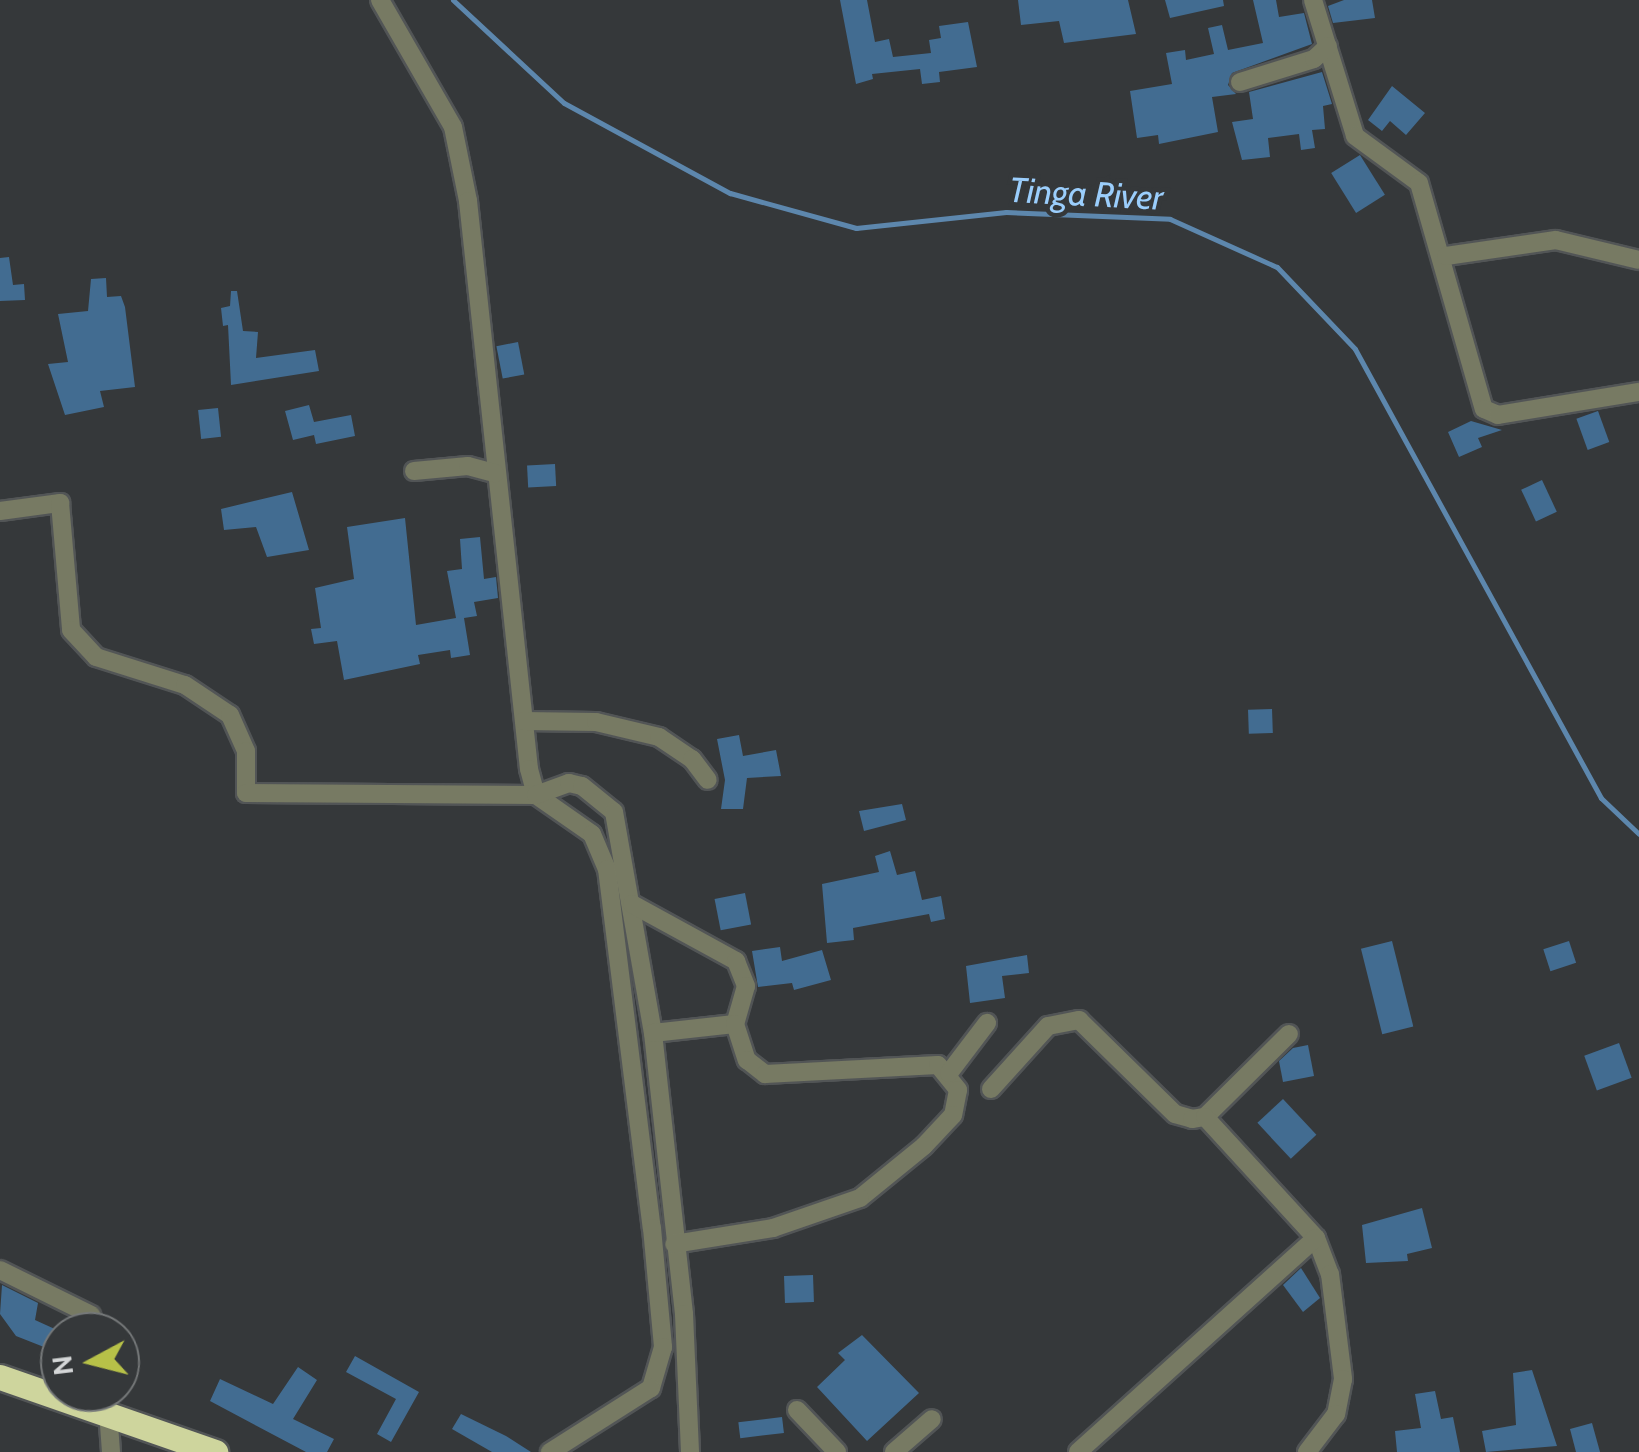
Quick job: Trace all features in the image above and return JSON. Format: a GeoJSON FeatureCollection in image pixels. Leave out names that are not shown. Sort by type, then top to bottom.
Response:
{"type":"FeatureCollection","features":[{"type":"Feature","properties":{"kind":"highway"},"geometry":{"type":"LineString","coordinates":[[0,1377],[40,1390]]}},
{"type":"Feature","properties":{"kind":"highway"},"geometry":{"type":"LineString","coordinates":[[108,1412],[214,1452]]}},
{"type":"Feature","properties":{"kind":"street"},"geometry":{"type":"LineString","coordinates":[[380,0],[453,127],[468,201],[495,473],[536,795],[592,834],[608,869],[663,1347],[651,1388],[550,1452]]}},
{"type":"Feature","properties":{"kind":"street"},"geometry":{"type":"LineString","coordinates":[[1314,0],[1355,136],[1373,156],[1417,178],[1446,256],[1489,412],[1639,392]]}},
{"type":"Feature","properties":{"kind":"street"},"geometry":{"type":"LineString","coordinates":[[1240,82],[1314,59],[1328,46]]}},
{"type":"Feature","properties":{"kind":"street"},"geometry":{"type":"LineString","coordinates":[[1446,256],[1556,240],[1639,260]]}},
{"type":"Feature","properties":{"kind":"street"},"geometry":{"type":"LineString","coordinates":[[414,471],[468,466],[495,473]]}},
{"type":"Feature","properties":{"kind":"street"},"geometry":{"type":"LineString","coordinates":[[0,511],[60,502],[71,630],[96,657],[186,685],[230,716],[246,751],[246,793],[536,795],[556,785],[582,786],[614,812],[653,1033],[690,1452]]}},
{"type":"Feature","properties":{"kind":"street"},"geometry":{"type":"LineString","coordinates":[[524,721],[596,722],[658,738],[692,759],[708,780]]}},
{"type":"Feature","properties":{"kind":"street"},"geometry":{"type":"LineString","coordinates":[[632,904],[736,961],[746,986],[735,1024],[747,1060],[765,1074],[938,1065],[949,1073],[958,1090],[953,1115],[860,1198],[773,1228],[674,1244]]}},
{"type":"Feature","properties":{"kind":"street"},"geometry":{"type":"LineString","coordinates":[[991,1089],[1048,1026],[1078,1020],[1174,1114],[1205,1117],[1316,1238],[1330,1274],[1343,1379],[1336,1414],[1307,1452]]}},
{"type":"Feature","properties":{"kind":"street"},"geometry":{"type":"LineString","coordinates":[[949,1073],[987,1023]]}},
{"type":"Feature","properties":{"kind":"street"},"geometry":{"type":"LineString","coordinates":[[653,1033],[735,1024]]}},
{"type":"Feature","properties":{"kind":"street"},"geometry":{"type":"LineString","coordinates":[[1205,1117],[1289,1034]]}},
{"type":"Feature","properties":{"kind":"street"},"geometry":{"type":"LineString","coordinates":[[1078,1452],[1316,1238]]}},
{"type":"Feature","properties":{"kind":"street"},"geometry":{"type":"LineString","coordinates":[[0,1270],[85,1312]]}},
{"type":"Feature","properties":{"kind":"street"},"geometry":{"type":"LineString","coordinates":[[797,1410],[837,1452]]}},
{"type":"Feature","properties":{"kind":"street"},"geometry":{"type":"LineString","coordinates":[[108,1412],[110,1452]]}},
{"type":"Feature","properties":{"kind":"street"},"geometry":{"type":"LineString","coordinates":[[894,1452],[932,1419]]}},
{"type":"Feature","properties":{"kind":"building"},"geometry":{"type":"Polygon","coordinates":[[[840,0],[867,0],[875,42],[889,39],[893,57],[931,53],[929,40],[941,38],[939,26],[968,22],[977,67],[939,72],[940,82],[922,84],[920,69],[872,74],[873,79],[856,84],[840,0]]]}},
{"type":"Feature","properties":{"kind":"building"},"geometry":{"type":"Polygon","coordinates":[[[1018,0],[1128,0],[1136,34],[1064,43],[1059,21],[1021,25],[1018,0]]]}},
{"type":"Feature","properties":{"kind":"building"},"geometry":{"type":"Polygon","coordinates":[[[1165,0],[1223,0],[1224,6],[1170,18],[1165,0]]]}},
{"type":"Feature","properties":{"kind":"building"},"geometry":{"type":"Polygon","coordinates":[[[1253,0],[1276,0],[1279,17],[1304,13],[1312,44],[1232,73],[1228,85],[1236,94],[1212,97],[1218,132],[1159,144],[1158,135],[1137,138],[1130,91],[1172,84],[1166,53],[1185,50],[1186,60],[1214,54],[1208,28],[1222,25],[1228,50],[1263,43],[1253,0]]]}},
{"type":"Feature","properties":{"kind":"building"},"geometry":{"type":"Polygon","coordinates":[[[1344,0],[1372,0],[1375,18],[1333,23],[1328,6],[1344,0]]]}},
{"type":"Feature","properties":{"kind":"building"},"geometry":{"type":"Polygon","coordinates":[[[1322,72],[1332,104],[1323,106],[1325,129],[1312,130],[1315,148],[1301,150],[1299,134],[1268,138],[1270,157],[1242,160],[1232,122],[1253,119],[1249,92],[1322,72]]]}},
{"type":"Feature","properties":{"kind":"building"},"geometry":{"type":"Polygon","coordinates":[[[1392,86],[1425,113],[1406,135],[1390,121],[1382,131],[1368,120],[1392,86]]]}},
{"type":"Feature","properties":{"kind":"building"},"geometry":{"type":"Polygon","coordinates":[[[1360,155],[1385,195],[1356,213],[1331,173],[1360,155]]]}},
{"type":"Feature","properties":{"kind":"building"},"geometry":{"type":"Polygon","coordinates":[[[9,257],[13,285],[24,284],[25,300],[0,301],[0,258],[9,257]]]}},
{"type":"Feature","properties":{"kind":"building"},"geometry":{"type":"Polygon","coordinates":[[[106,278],[107,297],[121,296],[125,307],[135,387],[100,391],[104,407],[65,415],[48,364],[68,362],[58,314],[88,311],[91,279],[106,278]]]}},
{"type":"Feature","properties":{"kind":"building"},"geometry":{"type":"Polygon","coordinates":[[[231,291],[237,291],[243,331],[258,332],[256,358],[315,350],[319,371],[231,385],[228,325],[223,326],[221,308],[230,306],[231,291]]]}},
{"type":"Feature","properties":{"kind":"building"},"geometry":{"type":"Polygon","coordinates":[[[518,342],[524,374],[503,379],[496,346],[518,342]]]}},
{"type":"Feature","properties":{"kind":"building"},"geometry":{"type":"Polygon","coordinates":[[[309,405],[314,422],[351,415],[355,436],[316,444],[314,435],[293,440],[285,411],[309,405]]]}},
{"type":"Feature","properties":{"kind":"building"},"geometry":{"type":"Polygon","coordinates":[[[218,408],[221,437],[201,439],[198,410],[218,408]]]}},
{"type":"Feature","properties":{"kind":"building"},"geometry":{"type":"Polygon","coordinates":[[[1598,411],[1609,442],[1588,450],[1576,419],[1598,411]]]}},
{"type":"Feature","properties":{"kind":"building"},"geometry":{"type":"Polygon","coordinates":[[[1471,421],[1502,430],[1478,438],[1482,447],[1459,457],[1448,432],[1471,421]]]}},
{"type":"Feature","properties":{"kind":"building"},"geometry":{"type":"Polygon","coordinates":[[[555,464],[556,486],[528,487],[527,465],[555,464]]]}},
{"type":"Feature","properties":{"kind":"building"},"geometry":{"type":"Polygon","coordinates":[[[1542,480],[1557,512],[1536,521],[1521,490],[1542,480]]]}},
{"type":"Feature","properties":{"kind":"building"},"geometry":{"type":"Polygon","coordinates":[[[292,492],[309,550],[267,557],[256,527],[224,530],[221,509],[292,492]]]}},
{"type":"Feature","properties":{"kind":"building"},"geometry":{"type":"Polygon","coordinates":[[[405,518],[416,625],[456,618],[447,571],[462,569],[460,539],[480,537],[484,579],[496,577],[498,598],[474,602],[477,616],[464,618],[470,655],[451,658],[450,650],[418,655],[420,664],[344,680],[337,641],[314,644],[311,629],[321,628],[315,588],[354,579],[347,527],[405,518]]]}},
{"type":"Feature","properties":{"kind":"building"},"geometry":{"type":"Polygon","coordinates":[[[1272,709],[1273,733],[1249,734],[1248,710],[1272,709]]]}},
{"type":"Feature","properties":{"kind":"building"},"geometry":{"type":"Polygon","coordinates":[[[739,735],[743,756],[776,750],[781,776],[747,778],[743,809],[721,809],[725,780],[717,739],[739,735]]]}},
{"type":"Feature","properties":{"kind":"building"},"geometry":{"type":"Polygon","coordinates":[[[902,804],[906,820],[864,831],[859,811],[902,804]]]}},
{"type":"Feature","properties":{"kind":"building"},"geometry":{"type":"Polygon","coordinates":[[[890,851],[897,875],[915,871],[922,900],[941,896],[945,919],[931,922],[929,914],[853,928],[854,940],[827,943],[822,884],[879,872],[875,856],[890,851]]]}},
{"type":"Feature","properties":{"kind":"building"},"geometry":{"type":"Polygon","coordinates":[[[745,893],[751,924],[721,930],[715,899],[745,893]]]}},
{"type":"Feature","properties":{"kind":"building"},"geometry":{"type":"Polygon","coordinates":[[[1392,941],[1413,1026],[1382,1034],[1361,949],[1392,941]]]}},
{"type":"Feature","properties":{"kind":"building"},"geometry":{"type":"Polygon","coordinates":[[[1569,941],[1576,963],[1550,971],[1543,949],[1569,941]]]}},
{"type":"Feature","properties":{"kind":"building"},"geometry":{"type":"Polygon","coordinates":[[[780,947],[782,961],[822,950],[831,980],[794,990],[792,983],[758,987],[752,951],[780,947]]]}},
{"type":"Feature","properties":{"kind":"building"},"geometry":{"type":"Polygon","coordinates":[[[1027,955],[1029,973],[1002,976],[1005,998],[970,1003],[966,966],[1027,955]]]}},
{"type":"Feature","properties":{"kind":"building"},"geometry":{"type":"Polygon","coordinates":[[[1619,1043],[1632,1078],[1597,1090],[1584,1056],[1619,1043]]]}},
{"type":"Feature","properties":{"kind":"building"},"geometry":{"type":"Polygon","coordinates":[[[1308,1045],[1314,1076],[1283,1082],[1279,1061],[1293,1048],[1308,1045]]]}},
{"type":"Feature","properties":{"kind":"building"},"geometry":{"type":"Polygon","coordinates":[[[1283,1099],[1316,1135],[1291,1159],[1257,1123],[1283,1099]]]}},
{"type":"Feature","properties":{"kind":"building"},"geometry":{"type":"Polygon","coordinates":[[[1422,1208],[1432,1248],[1407,1254],[1408,1261],[1366,1263],[1362,1225],[1422,1208]]]}},
{"type":"Feature","properties":{"kind":"building"},"geometry":{"type":"Polygon","coordinates":[[[1301,1268],[1320,1298],[1303,1312],[1283,1285],[1301,1268]]]}},
{"type":"Feature","properties":{"kind":"building"},"geometry":{"type":"Polygon","coordinates":[[[813,1275],[814,1302],[785,1303],[784,1276],[813,1275]]]}},
{"type":"Feature","properties":{"kind":"building"},"geometry":{"type":"Polygon","coordinates":[[[2,1285],[38,1303],[35,1320],[40,1322],[40,1345],[16,1336],[0,1314],[2,1285]]]}},
{"type":"Feature","properties":{"kind":"building"},"geometry":{"type":"Polygon","coordinates":[[[862,1335],[919,1393],[867,1441],[817,1387],[845,1360],[838,1353],[862,1335]]]}},
{"type":"Feature","properties":{"kind":"building"},"geometry":{"type":"Polygon","coordinates":[[[355,1356],[419,1392],[391,1442],[377,1434],[396,1399],[346,1372],[355,1356]]]}},
{"type":"Feature","properties":{"kind":"building"},"geometry":{"type":"Polygon","coordinates":[[[298,1367],[317,1380],[293,1419],[334,1439],[327,1452],[306,1452],[210,1401],[220,1379],[273,1404],[298,1367]]]}},
{"type":"Feature","properties":{"kind":"building"},"geometry":{"type":"Polygon","coordinates":[[[1532,1370],[1557,1446],[1486,1452],[1482,1431],[1516,1425],[1513,1373],[1532,1370]]]}},
{"type":"Feature","properties":{"kind":"building"},"geometry":{"type":"Polygon","coordinates":[[[1435,1391],[1441,1419],[1453,1417],[1460,1452],[1397,1452],[1395,1431],[1421,1428],[1415,1394],[1435,1391]]]}},
{"type":"Feature","properties":{"kind":"building"},"geometry":{"type":"Polygon","coordinates":[[[461,1414],[531,1452],[492,1452],[452,1429],[461,1414]]]}},
{"type":"Feature","properties":{"kind":"building"},"geometry":{"type":"Polygon","coordinates":[[[782,1417],[784,1433],[740,1438],[738,1422],[782,1417]]]}},
{"type":"Feature","properties":{"kind":"building"},"geometry":{"type":"Polygon","coordinates":[[[1592,1423],[1600,1452],[1576,1452],[1570,1429],[1592,1423]]]}},
{"type":"Feature","properties":{"kind":"waterway","name":"Tinga River"},"geometry":{"type":"LineString","coordinates":[[453,0],[564,103],[730,193],[856,228],[1006,212],[1170,219],[1277,267],[1355,349],[1601,798],[1639,834]]}}]}
